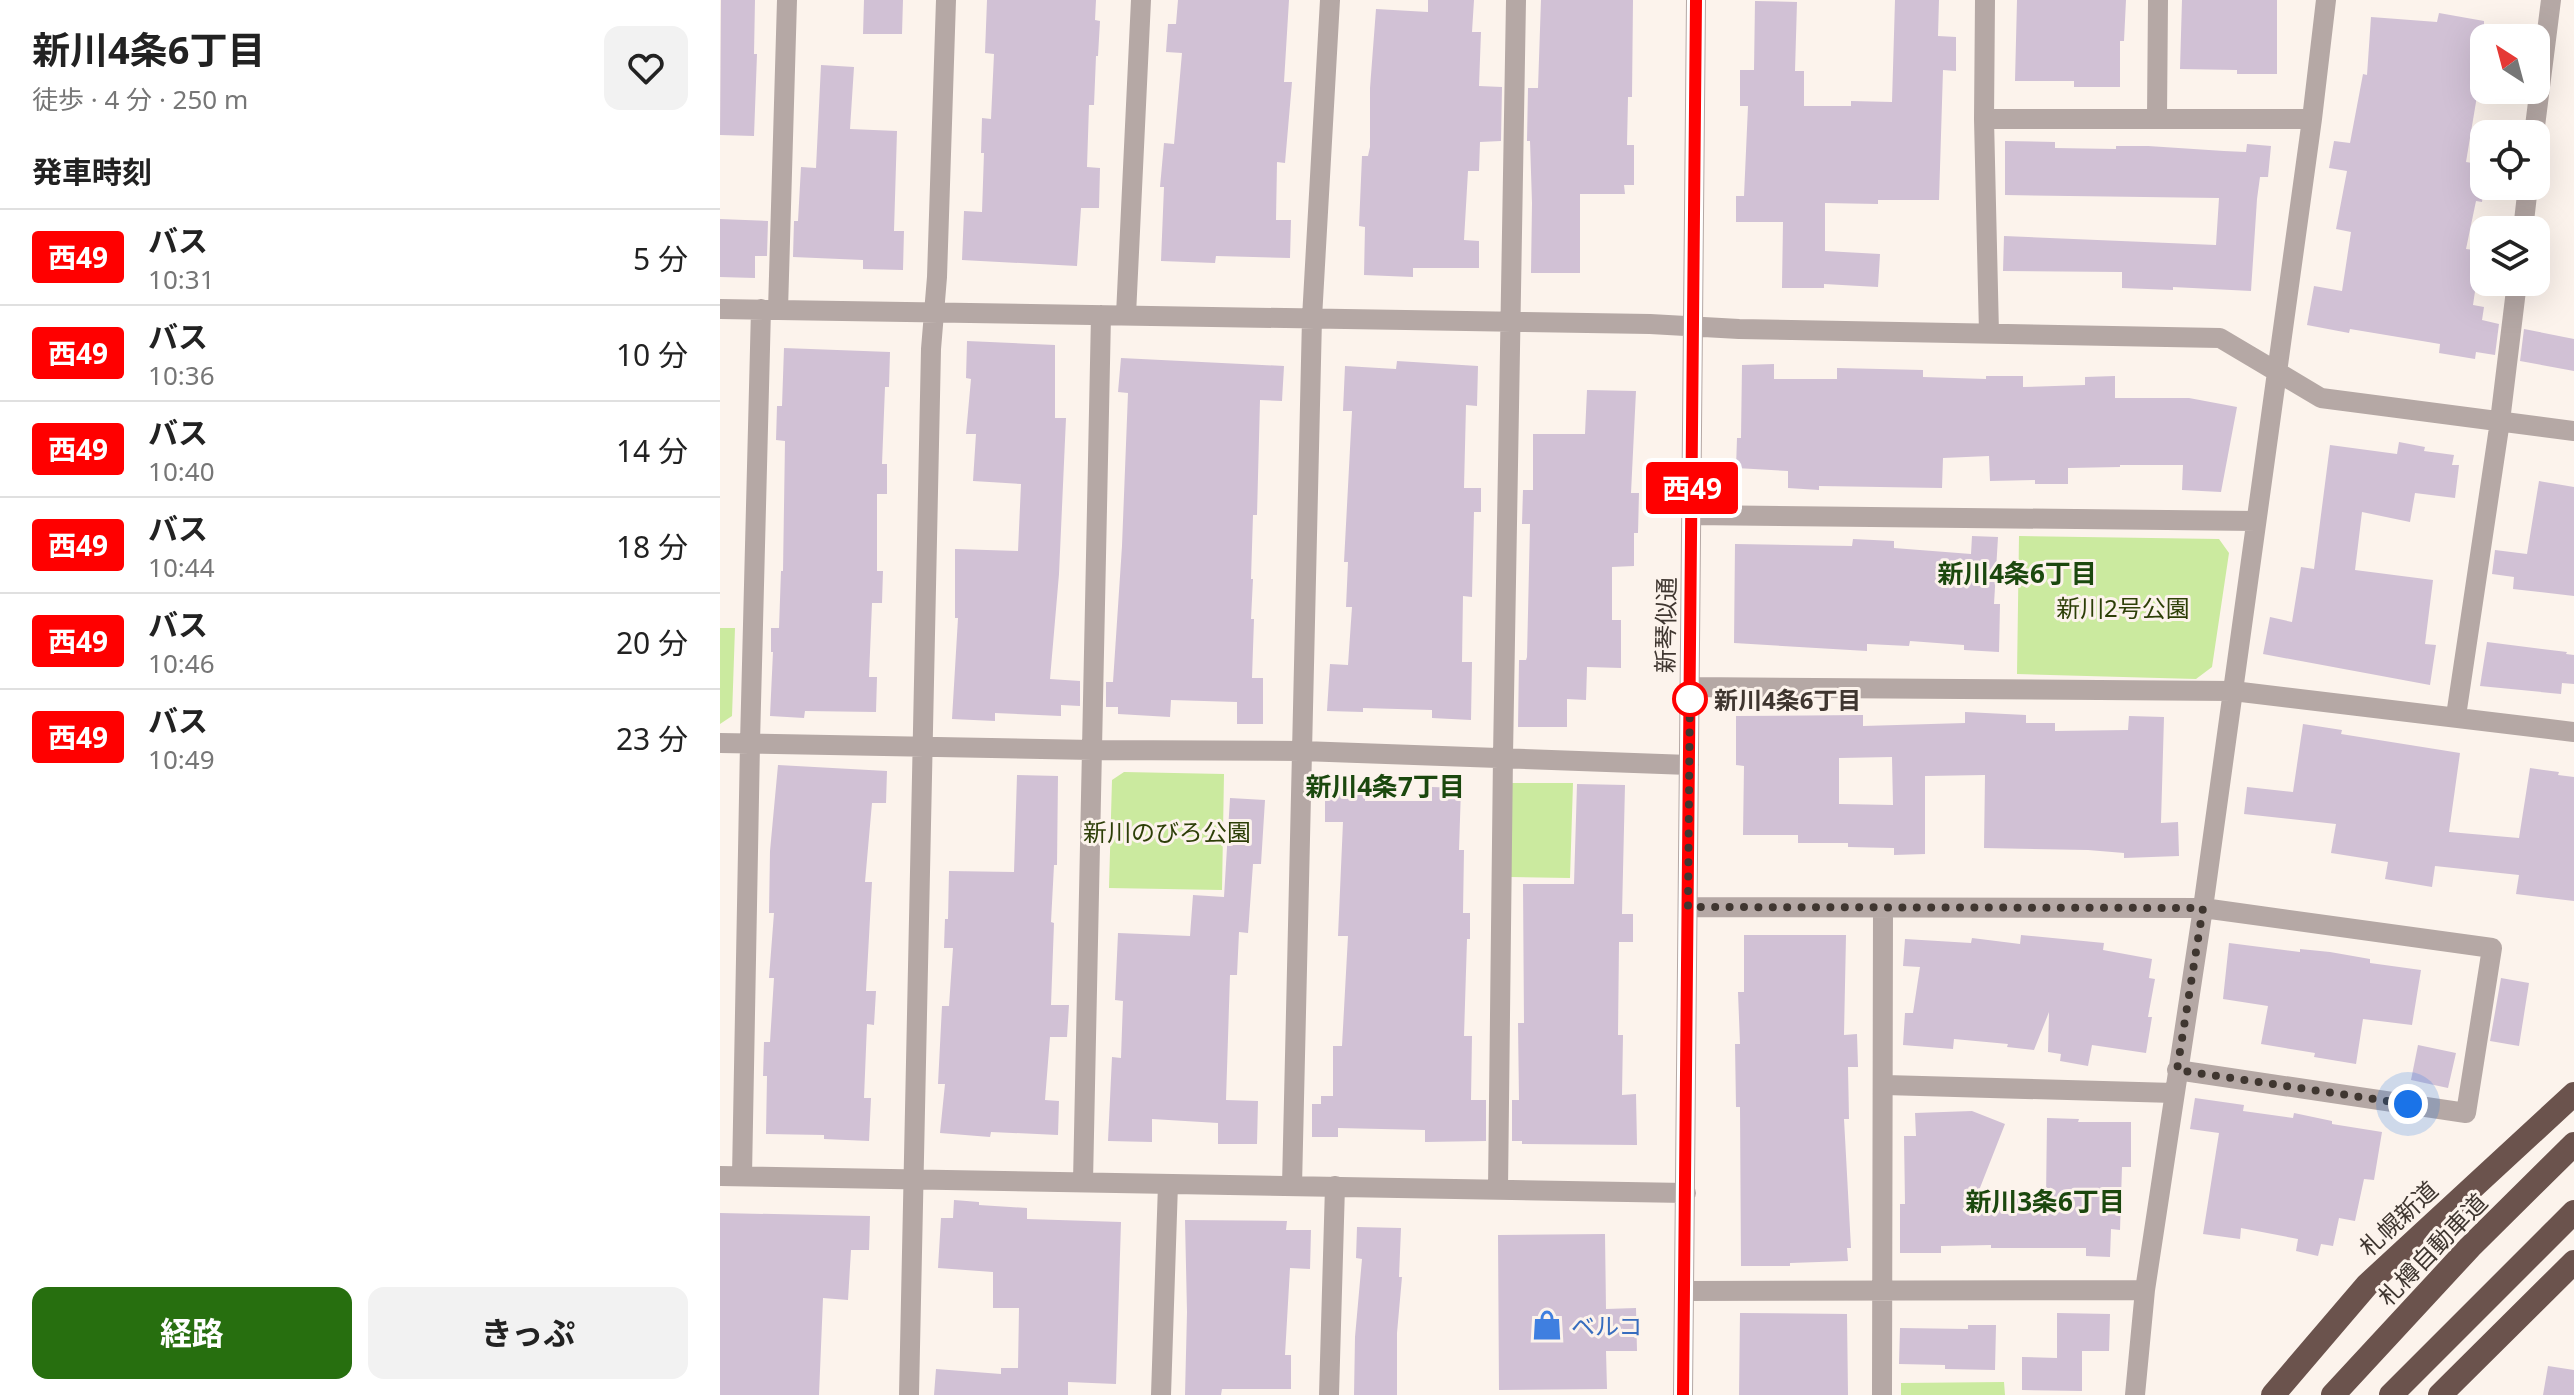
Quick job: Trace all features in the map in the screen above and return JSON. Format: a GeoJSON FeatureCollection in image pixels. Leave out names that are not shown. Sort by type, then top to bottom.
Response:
{"type":"FeatureCollection","features":[{"type":"Feature","properties":{"kind":"highway","name":"札幌新道"},"geometry":{"type":"LineString","coordinates":[[2273,1395],[2367,1285],[2574,1094]]}},
{"type":"Feature","properties":{"kind":"highway","name":"札樽自動車道"},"geometry":{"type":"LineString","coordinates":[[2333,1395],[2470,1247],[2574,1144]]}},
{"type":"Feature","properties":{"kind":"highway"},"geometry":{"type":"LineString","coordinates":[[2391,1395],[2574,1212]]}},
{"type":"Feature","properties":{"kind":"highway"},"geometry":{"type":"LineString","coordinates":[[2316,1395],[2470,1247]]}},
{"type":"Feature","properties":{"kind":"highway"},"geometry":{"type":"LineString","coordinates":[[2440,1395],[2574,1262]]}},
{"type":"Feature","properties":{"kind":"street"},"geometry":{"type":"LineString","coordinates":[[742,1176],[750,743],[769,309],[787,0]]}},
{"type":"Feature","properties":{"kind":"street"},"geometry":{"type":"LineString","coordinates":[[909,1395],[933,312],[946,0]]}},
{"type":"Feature","properties":{"kind":"street"},"geometry":{"type":"LineString","coordinates":[[1126,315],[1141,0]]}},
{"type":"Feature","properties":{"kind":"street"},"geometry":{"type":"LineString","coordinates":[[1292,1186],[1312,318],[1330,0]]}},
{"type":"Feature","properties":{"kind":"street"},"geometry":{"type":"LineString","coordinates":[[1498,1189],[1516,0]]}},
{"type":"Feature","properties":{"kind":"street","name":"新琴似通"},"geometry":{"type":"LineString","coordinates":[[1683,1395],[1696,0]]}},
{"type":"Feature","properties":{"kind":"street"},"geometry":{"type":"LineString","coordinates":[[1985,0],[1984,119],[1989,333]]}},
{"type":"Feature","properties":{"kind":"street"},"geometry":{"type":"LineString","coordinates":[[2157,118],[2158,0]]}},
{"type":"Feature","properties":{"kind":"street"},"geometry":{"type":"LineString","coordinates":[[2135,1395],[2145,1290],[2203,908],[2326,0]]}},
{"type":"Feature","properties":{"kind":"street"},"geometry":{"type":"LineString","coordinates":[[2536,120],[2551,0]]}},
{"type":"Feature","properties":{"kind":"street"},"geometry":{"type":"LineString","coordinates":[[1984,119],[2312,119]]}},
{"type":"Feature","properties":{"kind":"street"},"geometry":{"type":"LineString","coordinates":[[2456,716],[2515,296]]}},
{"type":"Feature","properties":{"kind":"street"},"geometry":{"type":"LineString","coordinates":[[720,309],[1511,321],[1739,329],[2220,338],[2321,398],[2574,431]]}},
{"type":"Feature","properties":{"kind":"street"},"geometry":{"type":"LineString","coordinates":[[1083,1182],[1101,315]]}},
{"type":"Feature","properties":{"kind":"street"},"geometry":{"type":"LineString","coordinates":[[1692,515],[2256,521]]}},
{"type":"Feature","properties":{"kind":"street"},"geometry":{"type":"LineString","coordinates":[[1690,687],[2233,691],[2574,732]]}},
{"type":"Feature","properties":{"kind":"street"},"geometry":{"type":"LineString","coordinates":[[720,743],[1302,751],[1689,765]]}},
{"type":"Feature","properties":{"kind":"street"},"geometry":{"type":"LineString","coordinates":[[1688,907],[2203,908],[2492,948],[2466,1113],[2177,1070]]}},
{"type":"Feature","properties":{"kind":"street"},"geometry":{"type":"LineString","coordinates":[[1882,1395],[1883,908]]}},
{"type":"Feature","properties":{"kind":"street"},"geometry":{"type":"LineString","coordinates":[[1885,1085],[2174,1093]]}},
{"type":"Feature","properties":{"kind":"street"},"geometry":{"type":"LineString","coordinates":[[720,1176],[1686,1193]]}},
{"type":"Feature","properties":{"kind":"street"},"geometry":{"type":"LineString","coordinates":[[1161,1395],[1168,1184]]}},
{"type":"Feature","properties":{"kind":"street"},"geometry":{"type":"LineString","coordinates":[[1329,1395],[1335,1186]]}},
{"type":"Feature","properties":{"kind":"street"},"geometry":{"type":"LineString","coordinates":[[1684,1291],[2145,1290]]}},
{"type":"Feature","properties":{"kind":"green space","name":"新川2号公園"},"geometry":{"type":"Polygon","coordinates":[[[2019,536],[2219,539],[2229,553],[2212,667],[2196,679],[2017,674],[2019,536]]]}},
{"type":"Feature","properties":{"kind":"green space"},"geometry":{"type":"Polygon","coordinates":[[[720,628],[735,628],[732,716],[720,724],[720,628]]]}},
{"type":"Feature","properties":{"kind":"green space","name":"新川のびろ公園"},"geometry":{"type":"Polygon","coordinates":[[[1124,772],[1224,774],[1222,890],[1109,888],[1112,780],[1124,772]]]}},
{"type":"Feature","properties":{"kind":"green space"},"geometry":{"type":"Polygon","coordinates":[[[1510,783],[1573,783],[1570,878],[1510,877],[1510,783]]]}},
{"type":"Feature","properties":{"kind":"green space"},"geometry":{"type":"Polygon","coordinates":[[[2004,1382],[2005,1395],[1901,1395],[1901,1383],[2004,1382]]]}},
{"type":"Feature","properties":{"kind":"building"},"geometry":{"type":"Polygon","coordinates":[[[721,0],[755,0],[754,136],[720,135],[721,0]]]}},
{"type":"Feature","properties":{"kind":"building"},"geometry":{"type":"Polygon","coordinates":[[[864,0],[903,0],[902,34],[863,34],[864,0]]]}},
{"type":"Feature","properties":{"kind":"building"},"geometry":{"type":"Polygon","coordinates":[[[987,0],[1096,0],[1095,20],[1100,21],[1094,105],[1089,105],[1087,167],[1100,168],[1099,208],[1081,208],[1077,266],[962,260],[964,211],[982,212],[982,118],[991,119],[994,54],[985,53],[987,0]]]}},
{"type":"Feature","properties":{"kind":"building"},"geometry":{"type":"Polygon","coordinates":[[[1178,0],[1289,0],[1284,82],[1292,82],[1285,163],[1277,162],[1276,220],[1291,220],[1290,258],[1216,256],[1215,263],[1161,261],[1164,187],[1160,187],[1164,143],[1174,144],[1182,53],[1166,52],[1168,24],[1176,24],[1178,0]]]}},
{"type":"Feature","properties":{"kind":"building"},"geometry":{"type":"Polygon","coordinates":[[[1428,0],[1474,0],[1472,32],[1481,32],[1479,86],[1502,87],[1501,141],[1480,142],[1479,171],[1468,171],[1464,240],[1479,241],[1479,268],[1413,268],[1413,277],[1364,275],[1365,227],[1359,226],[1362,156],[1368,156],[1370,147],[1370,88],[1376,9],[1428,12],[1428,0]]]}},
{"type":"Feature","properties":{"kind":"building"},"geometry":{"type":"Polygon","coordinates":[[[1541,0],[1633,0],[1632,97],[1628,97],[1627,145],[1634,145],[1634,185],[1624,185],[1625,194],[1580,194],[1580,273],[1531,273],[1528,88],[1538,88],[1541,0]]]}},
{"type":"Feature","properties":{"kind":"building"},"geometry":{"type":"Polygon","coordinates":[[[1895,0],[1939,0],[1938,36],[1956,37],[1956,71],[1943,70],[1939,200],[1825,203],[1825,251],[1880,254],[1878,287],[1824,284],[1824,288],[1782,288],[1783,222],[1736,222],[1736,196],[1744,196],[1748,106],[1740,106],[1740,70],[1754,70],[1755,1],[1797,2],[1795,71],[1804,71],[1804,106],[1851,106],[1851,101],[1892,102],[1895,0]]]}},
{"type":"Feature","properties":{"kind":"building"},"geometry":{"type":"Polygon","coordinates":[[[2017,0],[2126,0],[2124,41],[2120,41],[2120,87],[2074,87],[2074,81],[2015,81],[2017,0]]]}},
{"type":"Feature","properties":{"kind":"building"},"geometry":{"type":"Polygon","coordinates":[[[2182,0],[2277,0],[2277,74],[2180,69],[2182,0]]]}},
{"type":"Feature","properties":{"kind":"building"},"geometry":{"type":"Polygon","coordinates":[[[2439,13],[2484,21],[2484,24],[2470,24],[2470,104],[2476,104],[2473,120],[2470,120],[2466,162],[2470,163],[2470,200],[2482,200],[2476,201],[2473,216],[2470,216],[2466,249],[2470,250],[2470,296],[2474,296],[2473,305],[2484,307],[2482,320],[2499,324],[2495,355],[2476,352],[2475,359],[2439,353],[2440,344],[2307,325],[2314,286],[2342,291],[2351,232],[2336,229],[2347,171],[2329,168],[2334,141],[2350,143],[2363,74],[2367,75],[2371,17],[2437,22],[2439,13]]]}},
{"type":"Feature","properties":{"kind":"building"},"geometry":{"type":"Polygon","coordinates":[[[821,65],[854,67],[850,129],[897,131],[894,231],[904,231],[903,270],[863,269],[863,260],[793,257],[801,167],[816,168],[821,65]]]}},
{"type":"Feature","properties":{"kind":"building"},"geometry":{"type":"Polygon","coordinates":[[[2005,141],[2055,142],[2055,148],[2148,146],[2246,152],[2247,144],[2271,146],[2268,177],[2260,177],[2251,291],[2122,288],[2122,272],[2003,271],[2004,236],[2216,245],[2219,198],[2005,195],[2005,141]]]}},
{"type":"Feature","properties":{"kind":"building"},"geometry":{"type":"Polygon","coordinates":[[[720,219],[768,221],[767,256],[755,256],[755,278],[720,277],[720,219]]]}},
{"type":"Feature","properties":{"kind":"building"},"geometry":{"type":"Polygon","coordinates":[[[2524,329],[2574,339],[2574,371],[2520,361],[2524,329]]]}},
{"type":"Feature","properties":{"kind":"building"},"geometry":{"type":"Polygon","coordinates":[[[967,341],[1055,345],[1055,418],[1066,418],[1059,574],[1050,679],[1080,681],[1080,706],[1061,705],[1061,716],[995,713],[995,721],[952,719],[958,618],[955,618],[955,549],[1018,551],[1021,484],[973,481],[976,434],[966,434],[971,379],[966,378],[967,341]]]}},
{"type":"Feature","properties":{"kind":"building"},"geometry":{"type":"Polygon","coordinates":[[[784,348],[890,352],[889,387],[885,387],[882,464],[887,464],[887,494],[877,494],[877,571],[883,571],[882,603],[872,603],[869,677],[877,677],[876,712],[805,711],[804,718],[770,716],[771,628],[779,628],[783,571],[785,441],[776,440],[777,406],[782,406],[784,348]]]}},
{"type":"Feature","properties":{"kind":"building"},"geometry":{"type":"Polygon","coordinates":[[[1121,358],[1284,366],[1282,401],[1260,400],[1257,515],[1253,515],[1252,678],[1263,678],[1263,724],[1237,724],[1237,702],[1171,700],[1170,717],[1118,714],[1118,707],[1106,707],[1106,682],[1113,682],[1122,546],[1128,393],[1118,392],[1121,358]]]}},
{"type":"Feature","properties":{"kind":"building"},"geometry":{"type":"Polygon","coordinates":[[[1397,361],[1478,366],[1477,406],[1466,405],[1464,488],[1481,488],[1481,512],[1474,512],[1472,597],[1463,596],[1462,662],[1472,662],[1471,720],[1432,718],[1432,710],[1363,708],[1363,712],[1327,711],[1330,664],[1348,665],[1352,607],[1346,607],[1348,562],[1344,562],[1352,411],[1343,411],[1345,366],[1396,369],[1397,361]]]}},
{"type":"Feature","properties":{"kind":"building"},"geometry":{"type":"Polygon","coordinates":[[[1774,364],[1774,379],[1837,379],[1837,368],[1923,370],[1923,377],[1986,379],[1986,376],[2023,376],[2023,387],[2085,385],[2085,377],[2115,376],[2115,398],[2189,398],[2237,407],[2221,492],[2182,490],[2183,465],[2068,468],[2068,484],[2035,484],[2035,480],[1990,481],[1989,456],[1943,458],[1942,488],[1788,488],[1788,471],[1736,468],[1737,438],[1741,438],[1742,365],[1774,364]]]}},
{"type":"Feature","properties":{"kind":"building"},"geometry":{"type":"Polygon","coordinates":[[[1587,390],[1636,391],[1631,493],[1639,493],[1634,566],[1612,567],[1612,620],[1621,620],[1621,668],[1587,667],[1586,700],[1567,699],[1567,727],[1518,727],[1519,660],[1526,660],[1527,657],[1530,524],[1522,524],[1523,490],[1533,490],[1533,434],[1585,434],[1587,390]]]}},
{"type":"Feature","properties":{"kind":"building"},"geometry":{"type":"Polygon","coordinates":[[[2399,442],[2425,447],[2424,451],[2454,455],[2452,465],[2459,465],[2455,498],[2415,493],[2410,522],[2362,512],[2355,570],[2433,580],[2425,644],[2436,645],[2430,685],[2263,654],[2270,617],[2292,622],[2301,567],[2314,569],[2330,445],[2397,454],[2399,442]]]}},
{"type":"Feature","properties":{"kind":"building"},"geometry":{"type":"Polygon","coordinates":[[[2539,481],[2574,487],[2574,596],[2513,589],[2514,577],[2492,574],[2495,550],[2527,554],[2539,481]]]}},
{"type":"Feature","properties":{"kind":"building"},"geometry":{"type":"Polygon","coordinates":[[[1972,536],[1998,537],[1994,604],[2000,604],[1999,652],[1964,650],[1964,645],[1910,641],[1909,646],[1867,644],[1867,651],[1734,643],[1735,544],[1852,546],[1853,539],[1894,541],[1894,548],[1971,554],[1972,536]]]}},
{"type":"Feature","properties":{"kind":"building"},"geometry":{"type":"Polygon","coordinates":[[[2487,642],[2574,655],[2574,684],[2562,683],[2561,694],[2480,686],[2487,642]]]}},
{"type":"Feature","properties":{"kind":"building"},"geometry":{"type":"Polygon","coordinates":[[[1965,712],[2026,715],[2026,723],[2055,723],[2055,731],[2128,730],[2129,716],[2164,717],[2161,823],[2178,822],[2179,856],[2124,858],[2124,853],[2088,850],[1984,848],[1985,775],[1925,776],[1925,854],[1894,855],[1894,848],[1848,847],[1848,843],[1798,843],[1798,835],[1743,835],[1744,766],[1736,765],[1736,716],[1863,715],[1863,726],[1965,723],[1965,712]],[[1892,757],[1839,758],[1839,804],[1893,805],[1892,757]]]}},
{"type":"Feature","properties":{"kind":"building"},"geometry":{"type":"Polygon","coordinates":[[[2303,724],[2342,730],[2341,734],[2460,753],[2449,832],[2519,838],[2530,768],[2574,777],[2574,901],[2516,894],[2519,875],[2435,866],[2432,887],[2385,879],[2388,862],[2331,853],[2336,824],[2244,814],[2247,787],[2293,792],[2303,724]]]}},
{"type":"Feature","properties":{"kind":"building"},"geometry":{"type":"Polygon","coordinates":[[[778,765],[887,771],[886,803],[872,803],[865,882],[872,882],[866,991],[876,991],[874,1025],[867,1024],[864,1098],[871,1098],[869,1141],[824,1139],[824,1135],[766,1134],[764,1042],[770,1042],[774,978],[769,978],[774,913],[769,913],[770,851],[778,765]]]}},
{"type":"Feature","properties":{"kind":"building"},"geometry":{"type":"Polygon","coordinates":[[[1017,775],[1058,776],[1057,865],[1054,865],[1051,922],[1054,923],[1051,1005],[1069,1005],[1067,1037],[1050,1037],[1045,1100],[1059,1101],[1058,1135],[991,1132],[990,1137],[940,1133],[945,1084],[938,1084],[942,1006],[949,1006],[953,948],[944,948],[949,871],[1014,872],[1017,775]]]}},
{"type":"Feature","properties":{"kind":"building"},"geometry":{"type":"Polygon","coordinates":[[[1577,784],[1625,785],[1622,914],[1633,914],[1633,942],[1619,942],[1618,1035],[1623,1035],[1622,1095],[1636,1094],[1637,1145],[1522,1144],[1522,1141],[1512,1141],[1512,1100],[1519,1100],[1518,1023],[1524,1023],[1523,884],[1574,884],[1577,784]]]}},
{"type":"Feature","properties":{"kind":"building"},"geometry":{"type":"Polygon","coordinates":[[[1432,787],[1461,788],[1459,850],[1464,850],[1463,913],[1470,913],[1464,1036],[1472,1036],[1471,1100],[1486,1100],[1486,1141],[1425,1142],[1425,1130],[1338,1128],[1338,1137],[1312,1137],[1312,1104],[1321,1104],[1321,1096],[1333,1096],[1333,1046],[1342,1046],[1348,936],[1338,936],[1343,822],[1325,822],[1325,789],[1365,789],[1365,801],[1432,801],[1432,787]]]}},
{"type":"Feature","properties":{"kind":"building"},"geometry":{"type":"Polygon","coordinates":[[[1230,798],[1265,800],[1261,864],[1253,864],[1248,933],[1239,932],[1237,975],[1230,975],[1226,1100],[1258,1101],[1257,1144],[1218,1144],[1218,1123],[1152,1119],[1152,1142],[1108,1141],[1112,1057],[1121,1058],[1123,1001],[1115,1000],[1118,933],[1190,936],[1193,895],[1224,897],[1230,798]]]}},
{"type":"Feature","properties":{"kind":"building"},"geometry":{"type":"Polygon","coordinates":[[[1744,935],[1846,935],[1844,1035],[1857,1034],[1858,1067],[1848,1067],[1849,1119],[1844,1119],[1851,1248],[1847,1248],[1848,1261],[1741,1266],[1740,1107],[1736,1107],[1735,1044],[1740,1044],[1738,992],[1744,992],[1744,935]]]}},
{"type":"Feature","properties":{"kind":"building"},"geometry":{"type":"Polygon","coordinates":[[[2021,935],[2104,943],[2103,950],[2152,959],[2149,978],[2155,979],[2146,1053],[2092,1045],[2088,1066],[2060,1061],[2061,1054],[2048,1052],[2049,1012],[2034,1050],[2007,1047],[2008,1044],[1954,1039],[1953,1049],[1903,1045],[1905,1013],[1913,1013],[1920,967],[1903,966],[1905,939],[1971,943],[1972,938],[2020,944],[2021,935]]]}},
{"type":"Feature","properties":{"kind":"building"},"geometry":{"type":"Polygon","coordinates":[[[2229,943],[2300,952],[2300,949],[2330,952],[2370,959],[2370,963],[2421,970],[2412,1025],[2363,1019],[2356,1064],[2261,1044],[2268,1006],[2223,999],[2229,943]]]}},
{"type":"Feature","properties":{"kind":"building"},"geometry":{"type":"Polygon","coordinates":[[[2501,978],[2529,983],[2519,1046],[2490,1041],[2501,978]]]}},
{"type":"Feature","properties":{"kind":"building"},"geometry":{"type":"Polygon","coordinates":[[[2418,1045],[2456,1053],[2448,1088],[2411,1080],[2418,1045]]]}},
{"type":"Feature","properties":{"kind":"building"},"geometry":{"type":"Polygon","coordinates":[[[2195,1098],[2244,1105],[2243,1111],[2293,1118],[2294,1113],[2332,1121],[2332,1124],[2382,1132],[2374,1180],[2364,1179],[2355,1221],[2339,1218],[2333,1246],[2321,1244],[2318,1256],[2296,1251],[2298,1239],[2241,1228],[2240,1239],[2203,1234],[2219,1133],[2190,1129],[2195,1098]]]}},
{"type":"Feature","properties":{"kind":"building"},"geometry":{"type":"Polygon","coordinates":[[[1972,1111],[2005,1124],[1976,1198],[2046,1199],[2047,1118],[2079,1119],[2078,1122],[2131,1122],[2131,1167],[2122,1167],[2120,1230],[2111,1229],[2110,1257],[2086,1256],[2086,1248],[1991,1248],[1991,1245],[1941,1246],[1941,1253],[1900,1253],[1900,1204],[1905,1204],[1904,1136],[1916,1136],[1915,1113],[1972,1111]]]}},
{"type":"Feature","properties":{"kind":"building"},"geometry":{"type":"Polygon","coordinates":[[[954,1200],[1027,1208],[1027,1219],[1121,1222],[1116,1384],[1068,1382],[1068,1395],[934,1395],[936,1369],[1001,1374],[1001,1368],[1018,1368],[1019,1308],[993,1308],[993,1272],[938,1268],[941,1218],[953,1218],[954,1200]]]}},
{"type":"Feature","properties":{"kind":"building"},"geometry":{"type":"Polygon","coordinates":[[[720,1213],[870,1216],[869,1250],[851,1250],[848,1300],[823,1298],[819,1395],[720,1395],[720,1213]]]}},
{"type":"Feature","properties":{"kind":"building"},"geometry":{"type":"Polygon","coordinates":[[[1185,1220],[1287,1221],[1286,1230],[1311,1230],[1310,1269],[1290,1268],[1285,1355],[1291,1355],[1291,1389],[1222,1389],[1221,1395],[1185,1395],[1185,1220]]]}},
{"type":"Feature","properties":{"kind":"building"},"geometry":{"type":"Polygon","coordinates":[[[1357,1227],[1401,1228],[1397,1395],[1354,1395],[1355,1337],[1362,1259],[1356,1258],[1357,1227]]]}},
{"type":"Feature","properties":{"kind":"building"},"geometry":{"type":"Polygon","coordinates":[[[1605,1234],[1606,1309],[1636,1308],[1637,1351],[1606,1351],[1607,1389],[1499,1390],[1498,1235],[1605,1234]]]}},
{"type":"Feature","properties":{"kind":"building"},"geometry":{"type":"Polygon","coordinates":[[[1740,1313],[1847,1314],[1848,1395],[1739,1395],[1740,1313]]]}},
{"type":"Feature","properties":{"kind":"building"},"geometry":{"type":"Polygon","coordinates":[[[2057,1313],[2110,1314],[2109,1351],[2082,1351],[2082,1391],[2022,1390],[2022,1357],[2057,1358],[2057,1313]]]}},
{"type":"Feature","properties":{"kind":"building"},"geometry":{"type":"Polygon","coordinates":[[[1968,1325],[1996,1325],[1995,1370],[1899,1364],[1900,1328],[1968,1329],[1968,1325]]]}},
{"type":"Feature","properties":{"kind":"building"},"geometry":{"type":"Polygon","coordinates":[[[2548,1366],[2574,1370],[2574,1395],[2543,1395],[2548,1366]]]}},
{"type":"Feature","properties":{"kind":"bus line","name":"西49"},"geometry":{"type":"LineString","coordinates":[[1683,1395],[1696,0]]}},
{"type":"Feature","properties":{"kind":"place","name":"新川4条6丁目"},"geometry":{"type":"Point","coordinates":[1690,699]}},
{"type":"Feature","properties":{"kind":"place","name":"ベルコ"},"geometry":{"type":"Point","coordinates":[1547,1325]}},
{"type":"Feature","properties":{"kind":"district","name":"新川4条6丁目"},"geometry":{"type":"Point","coordinates":[2017,573]}},
{"type":"Feature","properties":{"kind":"district","name":"新川4条7丁目"},"geometry":{"type":"Point","coordinates":[1385,786]}},
{"type":"Feature","properties":{"kind":"district","name":"新川3条6丁目"},"geometry":{"type":"Point","coordinates":[2045,1201]}},
{"type":"Feature","properties":{"kind":"route"},"geometry":{"type":"LineString","coordinates":[[1690,699],[1690,687],[1688,907],[2203,908],[2177,1070],[2408,1104]]}}]}
